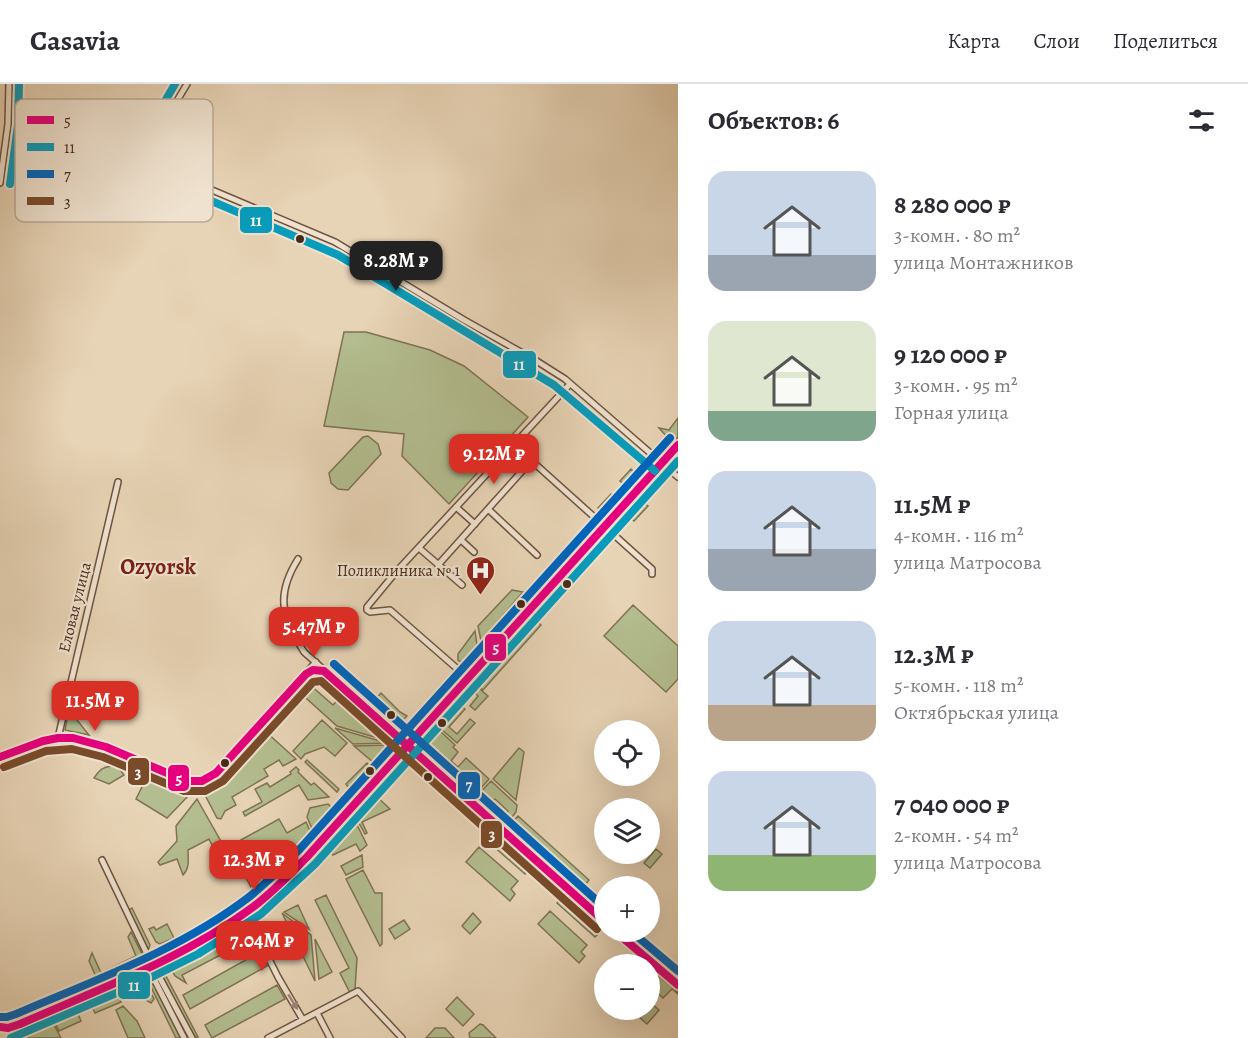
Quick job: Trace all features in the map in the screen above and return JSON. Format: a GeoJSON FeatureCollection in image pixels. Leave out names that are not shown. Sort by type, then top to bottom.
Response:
{"type":"FeatureCollection","features":[{"type":"Feature","properties":{"kind":"street"},"geometry":{"type":"LineString","coordinates":[[0,183],[9,84]]}},
{"type":"Feature","properties":{"kind":"street"},"geometry":{"type":"LineString","coordinates":[[178,99],[187,84]]}},
{"type":"Feature","properties":{"kind":"street"},"geometry":{"type":"LineString","coordinates":[[213,191],[343,246],[464,320],[535,360],[570,384],[678,477]]}},
{"type":"Feature","properties":{"kind":"street"},"geometry":{"type":"LineString","coordinates":[[468,678],[396,614],[390,610],[368,612],[367,607],[570,384]]}},
{"type":"Feature","properties":{"kind":"street"},"geometry":{"type":"LineString","coordinates":[[513,444],[652,569],[652,574]]}},
{"type":"Feature","properties":{"kind":"street"},"geometry":{"type":"LineString","coordinates":[[0,1036],[1,1028],[20,1024],[152,966],[215,933],[246,913],[307,857],[678,445]]}},
{"type":"Feature","properties":{"kind":"street"},"geometry":{"type":"LineString","coordinates":[[438,565],[531,461]]}},
{"type":"Feature","properties":{"kind":"street","name":"Еловая улица"},"geometry":{"type":"LineString","coordinates":[[58,738],[118,482]]}},
{"type":"Feature","properties":{"kind":"street"},"geometry":{"type":"LineString","coordinates":[[456,507],[475,524]]}},
{"type":"Feature","properties":{"kind":"street"},"geometry":{"type":"LineString","coordinates":[[488,509],[537,555]]}},
{"type":"Feature","properties":{"kind":"street"},"geometry":{"type":"LineString","coordinates":[[460,540],[474,552]]}},
{"type":"Feature","properties":{"kind":"street"},"geometry":{"type":"LineString","coordinates":[[419,548],[462,585]]}},
{"type":"Feature","properties":{"kind":"street"},"geometry":{"type":"LineString","coordinates":[[298,559],[288,575],[283,597],[285,614],[292,633],[304,652],[594,912]]}},
{"type":"Feature","properties":{"kind":"street"},"geometry":{"type":"LineString","coordinates":[[0,757],[30,745],[58,738],[74,739],[101,746],[191,783],[204,781],[216,773],[316,662]]}},
{"type":"Feature","properties":{"kind":"street"},"geometry":{"type":"LineString","coordinates":[[306,674],[318,669],[327,672]]}},
{"type":"Feature","properties":{"kind":"street"},"geometry":{"type":"LineString","coordinates":[[102,860],[152,966],[192,1038]]}},
{"type":"Feature","properties":{"kind":"street"},"geometry":{"type":"LineString","coordinates":[[246,913],[278,977],[303,1020]]}},
{"type":"Feature","properties":{"kind":"street"},"geometry":{"type":"LineString","coordinates":[[628,942],[678,985]]}},
{"type":"Feature","properties":{"kind":"street"},"geometry":{"type":"LineString","coordinates":[[152,966],[154,979],[184,1038]]}},
{"type":"Feature","properties":{"kind":"street"},"geometry":{"type":"LineString","coordinates":[[268,1038],[358,992],[402,1038]]}},
{"type":"Feature","properties":{"kind":"street"},"geometry":{"type":"LineString","coordinates":[[317,1013],[330,1038]]}},
{"type":"Feature","properties":{"kind":"green space"},"geometry":{"type":"Polygon","coordinates":[[[344,332],[366,332],[430,350],[464,366],[528,417],[449,504],[402,456],[404,434],[324,426],[344,332]]]}},
{"type":"Feature","properties":{"kind":"green space"},"geometry":{"type":"Polygon","coordinates":[[[678,418],[678,437],[668,449],[663,444],[668,438],[659,428],[669,430],[678,418]]]}},
{"type":"Feature","properties":{"kind":"green space"},"geometry":{"type":"Polygon","coordinates":[[[368,436],[378,444],[381,454],[348,490],[338,489],[331,483],[329,473],[363,437],[368,436]]]}},
{"type":"Feature","properties":{"kind":"green space"},"geometry":{"type":"Polygon","coordinates":[[[631,469],[638,476],[628,488],[620,481],[631,469]]]}},
{"type":"Feature","properties":{"kind":"green space"},"geometry":{"type":"Polygon","coordinates":[[[649,469],[652,472],[610,519],[607,516],[649,469]]]}},
{"type":"Feature","properties":{"kind":"green space"},"geometry":{"type":"Polygon","coordinates":[[[656,475],[659,478],[617,525],[614,522],[656,475]]]}},
{"type":"Feature","properties":{"kind":"green space"},"geometry":{"type":"Polygon","coordinates":[[[611,494],[618,500],[605,514],[598,508],[611,494]]]}},
{"type":"Feature","properties":{"kind":"green space"},"geometry":{"type":"Polygon","coordinates":[[[642,501],[648,506],[634,521],[628,516],[642,501]]]}},
{"type":"Feature","properties":{"kind":"green space"},"geometry":{"type":"Polygon","coordinates":[[[590,523],[596,528],[545,584],[540,578],[590,523]]]}},
{"type":"Feature","properties":{"kind":"green space"},"geometry":{"type":"Polygon","coordinates":[[[603,534],[606,537],[574,572],[575,566],[603,534]]]}},
{"type":"Feature","properties":{"kind":"green space"},"geometry":{"type":"Polygon","coordinates":[[[512,590],[523,592],[481,641],[478,626],[512,590]]]}},
{"type":"Feature","properties":{"kind":"green space"},"geometry":{"type":"Polygon","coordinates":[[[633,605],[678,646],[678,679],[666,692],[604,636],[633,605]]]}},
{"type":"Feature","properties":{"kind":"green space"},"geometry":{"type":"Polygon","coordinates":[[[515,608],[517,610],[516,621],[474,667],[470,660],[515,608]]]}},
{"type":"Feature","properties":{"kind":"green space"},"geometry":{"type":"Polygon","coordinates":[[[534,611],[537,614],[481,675],[478,672],[534,611]]]}},
{"type":"Feature","properties":{"kind":"green space"},"geometry":{"type":"Polygon","coordinates":[[[535,619],[541,625],[483,690],[477,684],[535,619]]]}},
{"type":"Feature","properties":{"kind":"green space"},"geometry":{"type":"Polygon","coordinates":[[[475,631],[477,645],[462,663],[458,660],[458,654],[475,631]]]}},
{"type":"Feature","properties":{"kind":"green space"},"geometry":{"type":"Polygon","coordinates":[[[317,671],[323,673],[338,686],[336,688],[319,673],[309,684],[333,705],[340,698],[336,693],[340,688],[394,739],[391,742],[337,726],[297,690],[317,671]]]}},
{"type":"Feature","properties":{"kind":"green space"},"geometry":{"type":"Polygon","coordinates":[[[457,673],[459,679],[412,732],[407,728],[457,673]]]}},
{"type":"Feature","properties":{"kind":"green space"},"geometry":{"type":"Polygon","coordinates":[[[474,676],[478,679],[460,699],[457,695],[474,676]]]}},
{"type":"Feature","properties":{"kind":"green space"},"geometry":{"type":"Polygon","coordinates":[[[476,686],[488,696],[475,710],[470,706],[478,696],[472,690],[476,686]]]}},
{"type":"Feature","properties":{"kind":"green space"},"geometry":{"type":"Polygon","coordinates":[[[381,693],[407,716],[400,723],[375,700],[381,693]]]}},
{"type":"Feature","properties":{"kind":"green space"},"geometry":{"type":"Polygon","coordinates":[[[70,703],[77,720],[89,735],[65,730],[70,703]]]}},
{"type":"Feature","properties":{"kind":"green space"},"geometry":{"type":"Polygon","coordinates":[[[460,705],[465,709],[449,727],[457,734],[470,719],[475,723],[457,743],[440,728],[460,705]]]}},
{"type":"Feature","properties":{"kind":"green space"},"geometry":{"type":"Polygon","coordinates":[[[322,720],[347,743],[335,756],[324,747],[305,754],[301,759],[293,751],[322,720]]]}},
{"type":"Feature","properties":{"kind":"green space"},"geometry":{"type":"Polygon","coordinates":[[[335,728],[387,743],[353,744],[335,728]]]}},
{"type":"Feature","properties":{"kind":"green space"},"geometry":{"type":"Polygon","coordinates":[[[438,729],[455,745],[453,747],[458,752],[451,761],[458,767],[466,758],[489,779],[474,796],[421,748],[438,729]]]}},
{"type":"Feature","properties":{"kind":"green space"},"geometry":{"type":"Polygon","coordinates":[[[265,731],[296,759],[283,766],[279,760],[264,769],[268,776],[232,797],[236,805],[225,811],[221,819],[217,818],[205,795],[207,789],[212,787],[227,771],[229,772],[265,731]]]}},
{"type":"Feature","properties":{"kind":"green space"},"geometry":{"type":"Polygon","coordinates":[[[390,745],[374,763],[354,746],[390,745]]]}},
{"type":"Feature","properties":{"kind":"green space"},"geometry":{"type":"Polygon","coordinates":[[[519,748],[524,752],[516,800],[493,779],[519,748]]]}},
{"type":"Feature","properties":{"kind":"green space"},"geometry":{"type":"Polygon","coordinates":[[[307,760],[339,789],[337,792],[305,762],[307,760]]]}},
{"type":"Feature","properties":{"kind":"green space"},"geometry":{"type":"Polygon","coordinates":[[[367,763],[370,766],[349,788],[346,784],[367,763]]]}},
{"type":"Feature","properties":{"kind":"green space"},"geometry":{"type":"Polygon","coordinates":[[[111,766],[119,768],[124,775],[109,784],[94,778],[101,769],[111,766]]]}},
{"type":"Feature","properties":{"kind":"green space"},"geometry":{"type":"Polygon","coordinates":[[[296,767],[311,785],[314,783],[329,797],[308,800],[299,785],[245,816],[243,812],[262,802],[255,789],[267,783],[270,787],[291,774],[290,772],[296,767]]]}},
{"type":"Feature","properties":{"kind":"green space"},"geometry":{"type":"Polygon","coordinates":[[[148,775],[191,793],[167,818],[136,799],[148,775]]]}},
{"type":"Feature","properties":{"kind":"green space"},"geometry":{"type":"Polygon","coordinates":[[[491,781],[517,805],[516,812],[509,821],[504,817],[508,811],[495,799],[489,806],[508,821],[506,824],[476,797],[491,781]]]}},
{"type":"Feature","properties":{"kind":"green space"},"geometry":{"type":"Polygon","coordinates":[[[376,796],[390,809],[362,822],[367,833],[365,834],[355,820],[376,796]]]}},
{"type":"Feature","properties":{"kind":"green space"},"geometry":{"type":"Polygon","coordinates":[[[197,799],[223,845],[214,849],[209,839],[188,850],[188,866],[183,875],[177,859],[160,865],[158,862],[177,841],[176,826],[197,799]]]}},
{"type":"Feature","properties":{"kind":"green space"},"geometry":{"type":"Polygon","coordinates":[[[328,804],[333,809],[313,831],[307,817],[310,808],[328,804]]]}},
{"type":"Feature","properties":{"kind":"green space"},"geometry":{"type":"Polygon","coordinates":[[[518,816],[589,880],[585,885],[594,893],[594,901],[593,902],[509,826],[518,816]]]}},
{"type":"Feature","properties":{"kind":"green space"},"geometry":{"type":"Polygon","coordinates":[[[349,818],[352,820],[328,848],[325,845],[349,818]]]}},
{"type":"Feature","properties":{"kind":"green space"},"geometry":{"type":"Polygon","coordinates":[[[279,819],[287,833],[306,822],[311,833],[270,877],[253,891],[230,846],[279,819]]]}},
{"type":"Feature","properties":{"kind":"green space"},"geometry":{"type":"Polygon","coordinates":[[[353,822],[367,845],[360,851],[356,844],[333,855],[329,850],[353,822]]]}},
{"type":"Feature","properties":{"kind":"green space"},"geometry":{"type":"Polygon","coordinates":[[[493,830],[533,865],[525,874],[485,839],[493,830]]]}},
{"type":"Feature","properties":{"kind":"green space"},"geometry":{"type":"Polygon","coordinates":[[[313,834],[319,842],[257,900],[254,894],[272,879],[313,834]]]}},
{"type":"Feature","properties":{"kind":"green space"},"geometry":{"type":"Polygon","coordinates":[[[479,847],[518,881],[511,889],[515,894],[510,901],[466,862],[479,847]]]}},
{"type":"Feature","properties":{"kind":"green space"},"geometry":{"type":"Polygon","coordinates":[[[362,855],[363,867],[346,875],[341,866],[362,855]]]}},
{"type":"Feature","properties":{"kind":"green space"},"geometry":{"type":"Polygon","coordinates":[[[298,870],[305,875],[293,888],[287,881],[298,870]]]}},
{"type":"Feature","properties":{"kind":"green space"},"geometry":{"type":"Polygon","coordinates":[[[363,870],[375,893],[382,893],[382,944],[380,946],[346,879],[363,870]]]}},
{"type":"Feature","properties":{"kind":"green space"},"geometry":{"type":"Polygon","coordinates":[[[286,882],[291,889],[265,915],[260,905],[286,882]]]}},
{"type":"Feature","properties":{"kind":"green space"},"geometry":{"type":"Polygon","coordinates":[[[565,894],[594,921],[594,936],[557,903],[565,894]]]}},
{"type":"Feature","properties":{"kind":"green space"},"geometry":{"type":"Polygon","coordinates":[[[326,895],[357,958],[355,990],[350,993],[340,973],[349,968],[315,900],[326,895]]]}},
{"type":"Feature","properties":{"kind":"green space"},"geometry":{"type":"Polygon","coordinates":[[[298,905],[309,929],[284,912],[298,905]]]}},
{"type":"Feature","properties":{"kind":"green space"},"geometry":{"type":"Polygon","coordinates":[[[239,907],[237,913],[213,928],[211,923],[239,907]]]}},
{"type":"Feature","properties":{"kind":"green space"},"geometry":{"type":"Polygon","coordinates":[[[132,908],[150,945],[148,950],[129,910],[132,908]]]}},
{"type":"Feature","properties":{"kind":"green space"},"geometry":{"type":"Polygon","coordinates":[[[550,911],[587,945],[581,952],[585,956],[579,963],[538,924],[550,911]]]}},
{"type":"Feature","properties":{"kind":"green space"},"geometry":{"type":"Polygon","coordinates":[[[282,913],[311,935],[315,981],[282,913]]]}},
{"type":"Feature","properties":{"kind":"green space"},"geometry":{"type":"Polygon","coordinates":[[[473,913],[481,922],[470,934],[462,926],[473,913]]]}},
{"type":"Feature","properties":{"kind":"green space"},"geometry":{"type":"Polygon","coordinates":[[[246,919],[249,925],[196,955],[205,943],[246,919]]]}},
{"type":"Feature","properties":{"kind":"green space"},"geometry":{"type":"Polygon","coordinates":[[[404,920],[410,929],[395,939],[389,929],[404,920]]]}},
{"type":"Feature","properties":{"kind":"green space"},"geometry":{"type":"Polygon","coordinates":[[[167,924],[174,938],[160,944],[156,942],[149,929],[154,927],[156,930],[167,924]]]}},
{"type":"Feature","properties":{"kind":"green space"},"geometry":{"type":"Polygon","coordinates":[[[207,925],[210,930],[165,954],[162,948],[207,925]]]}},
{"type":"Feature","properties":{"kind":"green space"},"geometry":{"type":"Polygon","coordinates":[[[252,928],[260,944],[253,948],[249,940],[182,975],[186,983],[175,976],[172,971],[252,928]]]}},
{"type":"Feature","properties":{"kind":"green space"},"geometry":{"type":"Polygon","coordinates":[[[131,932],[142,954],[141,958],[97,979],[89,961],[92,953],[101,973],[136,956],[128,937],[131,932]]]}},
{"type":"Feature","properties":{"kind":"green space"},"geometry":{"type":"Polygon","coordinates":[[[315,939],[332,972],[319,979],[315,939]]]}},
{"type":"Feature","properties":{"kind":"green space"},"geometry":{"type":"Polygon","coordinates":[[[260,952],[267,966],[190,1009],[183,995],[260,952]]]}},
{"type":"Feature","properties":{"kind":"green space"},"geometry":{"type":"Polygon","coordinates":[[[166,976],[198,1037],[192,1038],[163,978],[166,976]]]}},
{"type":"Feature","properties":{"kind":"green space"},"geometry":{"type":"Polygon","coordinates":[[[660,977],[678,992],[678,994],[672,989],[663,998],[660,995],[660,977]]]}},
{"type":"Feature","properties":{"kind":"green space"},"geometry":{"type":"Polygon","coordinates":[[[92,978],[94,982],[60,997],[58,993],[92,978]]]}},
{"type":"Feature","properties":{"kind":"green space"},"geometry":{"type":"Polygon","coordinates":[[[140,982],[146,984],[154,999],[151,1003],[135,994],[140,982]]]}},
{"type":"Feature","properties":{"kind":"green space"},"geometry":{"type":"Polygon","coordinates":[[[154,983],[182,1038],[176,1038],[150,985],[154,983]]]}},
{"type":"Feature","properties":{"kind":"green space"},"geometry":{"type":"Polygon","coordinates":[[[277,985],[285,999],[212,1038],[205,1025],[277,985]]]}},
{"type":"Feature","properties":{"kind":"green space"},"geometry":{"type":"Polygon","coordinates":[[[116,990],[121,1002],[95,1013],[90,1002],[116,990]]]}},
{"type":"Feature","properties":{"kind":"green space"},"geometry":{"type":"Polygon","coordinates":[[[457,997],[474,1014],[463,1026],[446,1009],[457,997]]]}},
{"type":"Feature","properties":{"kind":"green space"},"geometry":{"type":"Polygon","coordinates":[[[123,1006],[137,1021],[145,1038],[128,1038],[116,1010],[123,1006]]]}},
{"type":"Feature","properties":{"kind":"green space"},"geometry":{"type":"Polygon","coordinates":[[[76,1009],[81,1021],[59,1031],[53,1019],[76,1009]]]}},
{"type":"Feature","properties":{"kind":"green space"},"geometry":{"type":"Polygon","coordinates":[[[53,1023],[61,1038],[25,1038],[24,1036],[53,1023]]]}},
{"type":"Feature","properties":{"kind":"green space"},"geometry":{"type":"Polygon","coordinates":[[[480,1024],[496,1038],[470,1038],[469,1033],[480,1024]]]}},
{"type":"Feature","properties":{"kind":"green space"},"geometry":{"type":"Polygon","coordinates":[[[435,1028],[445,1028],[454,1038],[426,1038],[435,1028]]]}},
{"type":"Feature","properties":{"kind":"transit line","name":"11"},"geometry":{"type":"LineString","coordinates":[[19,84],[19,99]]}},
{"type":"Feature","properties":{"kind":"transit line","name":"11"},"geometry":{"type":"LineString","coordinates":[[166,99],[175,84]]}},
{"type":"Feature","properties":{"kind":"transit line","name":"11"},"geometry":{"type":"LineString","coordinates":[[10,184],[15,147]]}},
{"type":"Feature","properties":{"kind":"transit line","name":"11"},"geometry":{"type":"LineString","coordinates":[[213,202],[338,255],[554,385],[655,471]]}},
{"type":"Feature","properties":{"kind":"transit line","name":"7"},"geometry":{"type":"LineString","coordinates":[[1,1017],[16,1014],[166,948],[222,916],[262,886],[299,850],[670,438]]}},
{"type":"Feature","properties":{"kind":"transit line","name":"5"},"geometry":{"type":"LineString","coordinates":[[0,1027],[8,1028],[20,1024],[169,958],[226,926],[281,883],[307,857],[678,445]]}},
{"type":"Feature","properties":{"kind":"transit line","name":"11"},"geometry":{"type":"LineString","coordinates":[[11,1038],[140,983],[198,954],[261,914],[315,864],[678,461]]}},
{"type":"Feature","properties":{"kind":"transit line","name":"7"},"geometry":{"type":"LineString","coordinates":[[334,664],[594,898]]}},
{"type":"Feature","properties":{"kind":"transit line","name":"5"},"geometry":{"type":"LineString","coordinates":[[0,757],[43,741],[73,738],[106,747],[186,781],[202,781],[216,773],[306,674],[313,670],[324,671],[594,912]]}},
{"type":"Feature","properties":{"kind":"transit line","name":"3"},"geometry":{"type":"LineString","coordinates":[[4,767],[46,751],[72,749],[103,757],[184,791],[205,791],[223,781],[313,682],[321,681],[594,926]]}},
{"type":"Feature","properties":{"kind":"transit line","name":"5"},"geometry":{"type":"LineString","coordinates":[[628,942],[678,985]]}},
{"type":"Feature","properties":{"kind":"transit line","name":"7"},"geometry":{"type":"LineString","coordinates":[[644,942],[678,971]]}},
{"type":"Feature","properties":{"kind":"place","name":"Поликлиника № 1"},"geometry":{"type":"Point","coordinates":[481,596]}},
{"type":"Feature","properties":{"kind":"district","name":"Ozyorsk"},"geometry":{"type":"Point","coordinates":[158,566]}}]}
